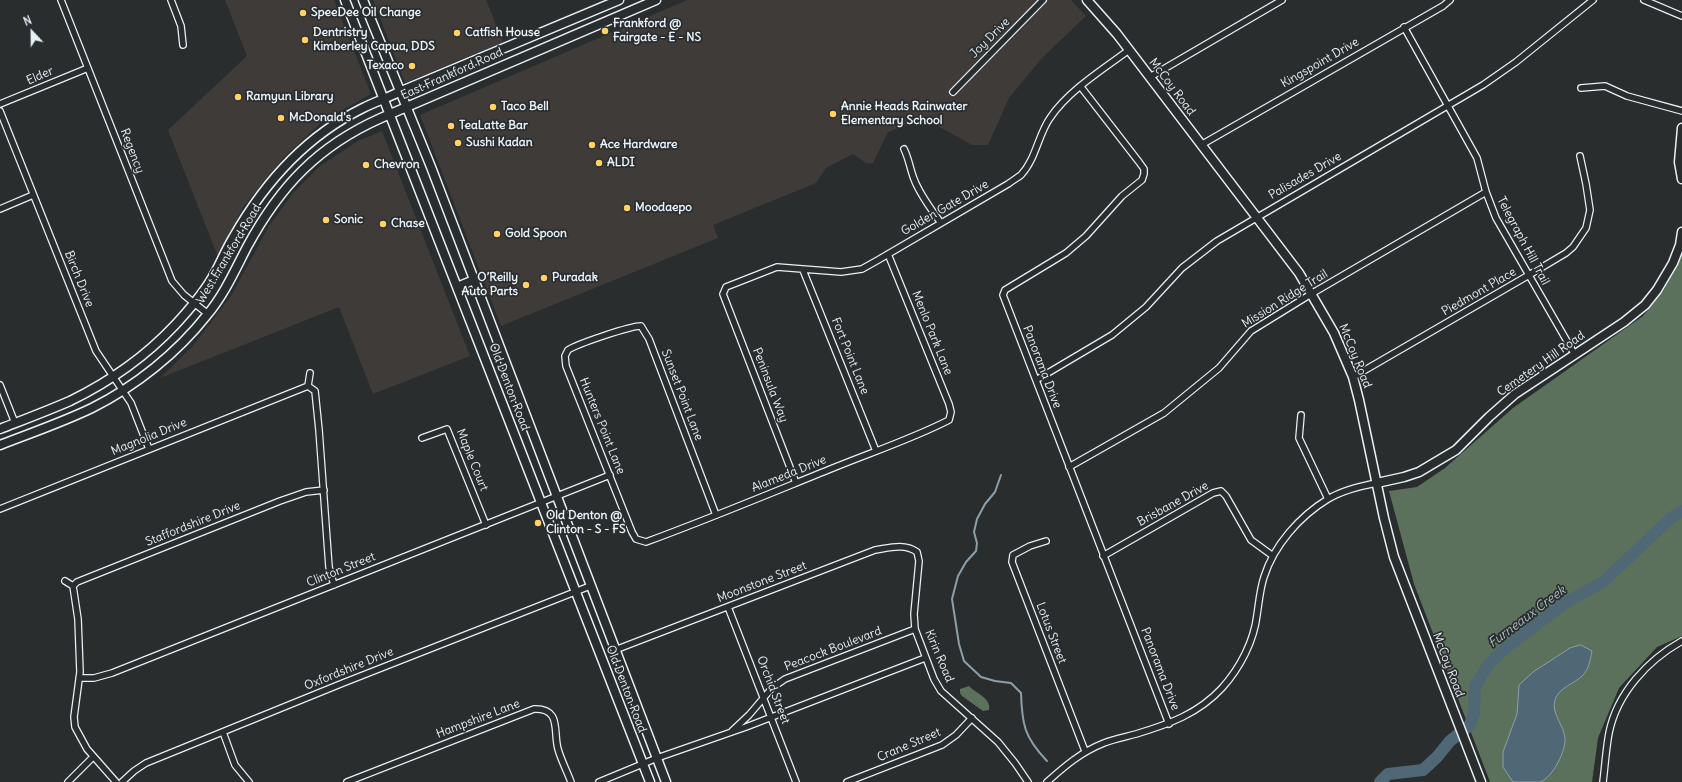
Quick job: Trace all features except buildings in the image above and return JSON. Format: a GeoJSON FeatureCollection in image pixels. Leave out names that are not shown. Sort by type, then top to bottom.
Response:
{"type":"FeatureCollection","features":[{"type":"Feature","properties":{"kind":"main road","name":"Old Denton Road"},"geometry":{"type":"LineString","coordinates":[[345,0],[650,782]]}},
{"type":"Feature","properties":{"kind":"main road","name":"Old Denton Road"},"geometry":{"type":"LineString","coordinates":[[363,0],[474,280],[666,782]]}},
{"type":"Feature","properties":{"kind":"main road","name":"East Frankford Road"},"geometry":{"type":"LineString","coordinates":[[384,99],[619,0]]}},
{"type":"Feature","properties":{"kind":"main road","name":"East Frankford Road"},"geometry":{"type":"LineString","coordinates":[[390,114],[645,2],[656,0]]}},
{"type":"Feature","properties":{"kind":"main road","name":"McCoy Road"},"geometry":{"type":"LineString","coordinates":[[1087,0],[1098,11],[1150,77],[1298,273],[1334,333],[1353,377],[1366,424],[1394,557],[1481,782]]}},
{"type":"Feature","properties":{"kind":"main road"},"geometry":{"type":"LineString","coordinates":[[499,51],[504,64]]}},
{"type":"Feature","properties":{"kind":"main road","name":"West Frankford Road"},"geometry":{"type":"LineString","coordinates":[[0,429],[68,401],[113,376],[147,352],[175,325],[212,278],[232,238],[253,205],[282,167],[309,142],[334,124],[364,107],[384,99]]}},
{"type":"Feature","properties":{"kind":"main road","name":"West Frankford Road"},"geometry":{"type":"LineString","coordinates":[[0,445],[75,416],[123,390],[168,356],[208,314],[232,276],[265,216],[282,192],[317,156],[364,126],[390,114]]}},
{"type":"Feature","properties":{"kind":"main road"},"geometry":{"type":"LineString","coordinates":[[1682,128],[1679,162],[1682,179]]}},
{"type":"Feature","properties":{"kind":"main road","name":"Cemetery Hill Road"},"geometry":{"type":"LineString","coordinates":[[1377,482],[1404,477],[1419,472],[1456,450],[1489,417],[1515,394],[1624,322],[1645,305],[1657,290],[1673,263],[1680,245],[1682,232]]}},
{"type":"Feature","properties":{"kind":"main road"},"geometry":{"type":"LineString","coordinates":[[457,287],[474,280]]}},
{"type":"Feature","properties":{"kind":"street","name":"Regency"},"geometry":{"type":"LineString","coordinates":[[61,0],[172,281],[184,295],[208,314]]}},
{"type":"Feature","properties":{"kind":"street"},"geometry":{"type":"LineString","coordinates":[[171,0],[181,26],[183,45]]}},
{"type":"Feature","properties":{"kind":"street","name":"Joy Drive"},"geometry":{"type":"LineString","coordinates":[[953,92],[1043,0]]}},
{"type":"Feature","properties":{"kind":"street"},"geometry":{"type":"LineString","coordinates":[[1150,77],[1282,0]]}},
{"type":"Feature","properties":{"kind":"street","name":"Kingspoint Drive"},"geometry":{"type":"LineString","coordinates":[[1201,146],[1450,0]]}},
{"type":"Feature","properties":{"kind":"street","name":"Palisades Drive"},"geometry":{"type":"LineString","coordinates":[[1036,380],[1112,335],[1146,307],[1182,268],[1217,241],[1483,86],[1516,62],[1593,0]]}},
{"type":"Feature","properties":{"kind":"street"},"geometry":{"type":"LineString","coordinates":[[1644,0],[1682,16]]}},
{"type":"Feature","properties":{"kind":"street","name":"Telegraph Hill Trail"},"geometry":{"type":"LineString","coordinates":[[1404,27],[1477,158],[1486,192],[1496,218],[1575,355]]}},
{"type":"Feature","properties":{"kind":"street","name":"Golden Gate Drive"},"geometry":{"type":"LineString","coordinates":[[723,294],[726,287],[769,269],[784,267],[803,270],[850,272],[862,269],[941,223],[1020,175],[1029,164],[1050,118],[1060,105],[1129,50]]}},
{"type":"Feature","properties":{"kind":"street","name":"Elder"},"geometry":{"type":"LineString","coordinates":[[0,104],[88,68]]}},
{"type":"Feature","properties":{"kind":"street"},"geometry":{"type":"LineString","coordinates":[[1581,88],[1605,86],[1626,96],[1682,111]]}},
{"type":"Feature","properties":{"kind":"street","name":"Panorama Drive"},"geometry":{"type":"LineString","coordinates":[[1081,87],[1144,169],[1142,180],[1122,196],[1086,236],[1066,253],[1005,290],[1003,295],[1169,724]]}},
{"type":"Feature","properties":{"kind":"street","name":"Birch Drive"},"geometry":{"type":"LineString","coordinates":[[0,111],[96,351],[131,403],[149,449]]}},
{"type":"Feature","properties":{"kind":"street"},"geometry":{"type":"LineString","coordinates":[[904,149],[914,179],[923,197],[941,223]]}},
{"type":"Feature","properties":{"kind":"street","name":"Piedmont Place"},"geometry":{"type":"LineString","coordinates":[[1353,377],[1529,276],[1573,247],[1586,228],[1589,217],[1589,200],[1580,156]]}},
{"type":"Feature","properties":{"kind":"street","name":"Mission Ridge Trail"},"geometry":{"type":"LineString","coordinates":[[1070,467],[1164,413],[1219,368],[1250,331],[1486,192]]}},
{"type":"Feature","properties":{"kind":"street"},"geometry":{"type":"LineString","coordinates":[[0,209],[33,195]]}},
{"type":"Feature","properties":{"kind":"street","name":"Menlo Park Lane"},"geometry":{"type":"LineString","coordinates":[[888,254],[949,404],[951,412],[949,420]]}},
{"type":"Feature","properties":{"kind":"street","name":"Fort Point Lane"},"geometry":{"type":"LineString","coordinates":[[803,270],[876,451]]}},
{"type":"Feature","properties":{"kind":"street","name":"Peninsula Way"},"geometry":{"type":"LineString","coordinates":[[723,294],[796,483]]}},
{"type":"Feature","properties":{"kind":"street","name":"Sunset Point Lane"},"geometry":{"type":"LineString","coordinates":[[598,338],[633,326],[641,326],[645,332],[716,515]]}},
{"type":"Feature","properties":{"kind":"street","name":"Hunters Point Lane"},"geometry":{"type":"LineString","coordinates":[[598,338],[569,350],[564,356],[566,366],[636,539]]}},
{"type":"Feature","properties":{"kind":"street"},"geometry":{"type":"LineString","coordinates":[[310,373],[308,386],[315,391],[329,567],[334,585]]}},
{"type":"Feature","properties":{"kind":"street"},"geometry":{"type":"LineString","coordinates":[[0,385],[15,423]]}},
{"type":"Feature","properties":{"kind":"street","name":"Magnolia Drive"},"geometry":{"type":"LineString","coordinates":[[0,510],[308,386]]}},
{"type":"Feature","properties":{"kind":"street"},"geometry":{"type":"LineString","coordinates":[[1301,414],[1299,438],[1328,499]]}},
{"type":"Feature","properties":{"kind":"street","name":"Alameda Drive"},"geometry":{"type":"LineString","coordinates":[[636,539],[646,542],[926,432],[949,420]]}},
{"type":"Feature","properties":{"kind":"street","name":"Maple Court"},"geometry":{"type":"LineString","coordinates":[[422,438],[447,429],[486,525]]}},
{"type":"Feature","properties":{"kind":"street","name":"Clinton Street"},"geometry":{"type":"LineString","coordinates":[[79,678],[94,678],[112,673],[610,475]]}},
{"type":"Feature","properties":{"kind":"street","name":"Cemetery Hill Road"},"geometry":{"type":"LineString","coordinates":[[1047,782],[1073,759],[1085,751],[1105,742],[1169,724],[1189,714],[1204,704],[1222,688],[1237,667],[1250,643],[1257,616],[1264,577],[1273,556],[1293,528],[1328,499],[1349,490],[1377,482]]}},
{"type":"Feature","properties":{"kind":"street","name":"Staffordshire Drive"},"geometry":{"type":"LineString","coordinates":[[73,586],[77,582],[280,501],[306,492],[324,490]]}},
{"type":"Feature","properties":{"kind":"street","name":"Brisbane Drive"},"geometry":{"type":"LineString","coordinates":[[1103,556],[1213,493],[1221,491],[1226,496],[1251,540],[1273,556]]}},
{"type":"Feature","properties":{"kind":"street","name":"Lotus Street"},"geometry":{"type":"LineString","coordinates":[[1046,541],[1030,546],[1013,555],[1012,562],[1085,751]]}},
{"type":"Feature","properties":{"kind":"street","name":"Moonstone Street"},"geometry":{"type":"LineString","coordinates":[[615,650],[874,550],[905,546],[917,552]]}},
{"type":"Feature","properties":{"kind":"street","name":"Kirin Road"},"geometry":{"type":"LineString","coordinates":[[917,552],[919,560],[914,614],[915,629],[934,679],[942,691],[998,742],[1028,782]]}},
{"type":"Feature","properties":{"kind":"street"},"geometry":{"type":"LineString","coordinates":[[65,581],[73,586],[78,619],[79,678],[74,717],[75,727],[87,749],[116,782]]}},
{"type":"Feature","properties":{"kind":"street","name":"Oxfordshire Drive"},"geometry":{"type":"LineString","coordinates":[[122,782],[146,763],[590,586]]}},
{"type":"Feature","properties":{"kind":"street","name":"Orchid Street"},"geometry":{"type":"LineString","coordinates":[[728,607],[796,782]]}},
{"type":"Feature","properties":{"kind":"street","name":"Peacock Boulevard"},"geometry":{"type":"LineString","coordinates":[[730,732],[749,715],[772,688],[785,679],[915,629]]}},
{"type":"Feature","properties":{"kind":"street"},"geometry":{"type":"LineString","coordinates":[[1602,782],[1609,732],[1627,690],[1656,658],[1682,641]]}},
{"type":"Feature","properties":{"kind":"street","name":"Peacock Boulevard"},"geometry":{"type":"LineString","coordinates":[[599,782],[657,758],[771,717],[925,658]]}},
{"type":"Feature","properties":{"kind":"street","name":"Hampshire Lane"},"geometry":{"type":"LineString","coordinates":[[347,782],[534,710],[542,709],[554,720],[557,728],[558,749],[571,782]]}},
{"type":"Feature","properties":{"kind":"street","name":"Crane Street"},"geometry":{"type":"LineString","coordinates":[[847,782],[942,745],[956,735],[972,718]]}},
{"type":"Feature","properties":{"kind":"street"},"geometry":{"type":"LineString","coordinates":[[223,732],[235,765],[249,782]]}},
{"type":"Feature","properties":{"kind":"street"},"geometry":{"type":"LineString","coordinates":[[68,782],[93,757]]}},
{"type":"Feature","properties":{"kind":"shaded area"},"geometry":{"type":"Polygon","coordinates":[[[225,0],[334,0],[371,94],[323,121],[284,157],[243,207],[218,257],[168,130],[247,56],[225,0]]]}},
{"type":"Feature","properties":{"kind":"shaded area"},"geometry":{"type":"Polygon","coordinates":[[[373,0],[486,0],[503,42],[405,83],[373,0]]]}},
{"type":"Feature","properties":{"kind":"shaded area"},"geometry":{"type":"Polygon","coordinates":[[[687,0],[1071,0],[1086,16],[1042,58],[1009,98],[988,145],[972,145],[925,119],[888,132],[873,163],[866,163],[853,154],[826,168],[816,183],[713,225],[718,238],[501,326],[420,115],[687,0]]]}},
{"type":"Feature","properties":{"kind":"shaded area"},"geometry":{"type":"Polygon","coordinates":[[[382,131],[470,356],[373,394],[339,307],[160,378],[192,347],[231,296],[269,226],[293,193],[320,166],[358,141],[382,131]]]}},
{"type":"Feature","properties":{"kind":"green space"},"geometry":{"type":"Polygon","coordinates":[[[1682,251],[1682,636],[1657,647],[1619,688],[1598,738],[1592,782],[1490,782],[1414,584],[1389,491],[1417,487],[1445,468],[1513,408],[1643,316],[1663,291],[1678,265],[1682,251]]]}},
{"type":"Feature","properties":{"kind":"green space"},"geometry":{"type":"Polygon","coordinates":[[[969,686],[986,699],[989,710],[983,711],[962,696],[960,689],[969,686]]]}},
{"type":"Feature","properties":{"kind":"water"},"geometry":{"type":"Polygon","coordinates":[[[1581,645],[1592,651],[1588,668],[1579,679],[1559,692],[1554,705],[1556,715],[1565,738],[1565,743],[1558,763],[1550,775],[1540,782],[1513,782],[1503,767],[1503,752],[1517,714],[1519,685],[1533,672],[1570,648],[1581,645]]]}},
{"type":"Feature","properties":{"kind":"waterway"},"geometry":{"type":"LineString","coordinates":[[1001,475],[995,492],[985,504],[977,519],[974,532],[977,543],[976,551],[966,562],[958,576],[952,599],[959,644],[964,661],[981,677],[1011,683],[1021,693],[1022,713],[1026,730],[1033,745],[1047,761]]}},
{"type":"Feature","properties":{"kind":"waterway","name":"Furneaux Creek"},"geometry":{"type":"LineString","coordinates":[[1380,782],[1388,774],[1423,770],[1437,757],[1450,741],[1470,725],[1474,713],[1475,686],[1488,665],[1508,646],[1565,603],[1603,582],[1671,518],[1682,511]]}},
{"type":"Feature","properties":{"kind":"place","name":"SpeeDee Oil Change"},"geometry":{"type":"Point","coordinates":[303,13]}},
{"type":"Feature","properties":{"kind":"place","name":"Frankford @ Fairgate - E - NS"},"geometry":{"type":"Point","coordinates":[605,31]}},
{"type":"Feature","properties":{"kind":"place","name":"Catfish House"},"geometry":{"type":"Point","coordinates":[457,33]}},
{"type":"Feature","properties":{"kind":"place","name":"Dentristry Kimberley Capua, DDS"},"geometry":{"type":"Point","coordinates":[305,40]}},
{"type":"Feature","properties":{"kind":"place","name":"Texaco"},"geometry":{"type":"Point","coordinates":[412,66]}},
{"type":"Feature","properties":{"kind":"place","name":"Ramyun Library"},"geometry":{"type":"Point","coordinates":[238,97]}},
{"type":"Feature","properties":{"kind":"place","name":"Taco Bell"},"geometry":{"type":"Point","coordinates":[493,107]}},
{"type":"Feature","properties":{"kind":"place","name":"Annie Heads Rainwater Elementary School"},"geometry":{"type":"Point","coordinates":[833,114]}},
{"type":"Feature","properties":{"kind":"place","name":"McDonald's"},"geometry":{"type":"Point","coordinates":[281,118]}},
{"type":"Feature","properties":{"kind":"place","name":"TeaLatte Bar"},"geometry":{"type":"Point","coordinates":[451,126]}},
{"type":"Feature","properties":{"kind":"place","name":"Sushi Kadan"},"geometry":{"type":"Point","coordinates":[458,143]}},
{"type":"Feature","properties":{"kind":"place","name":"Ace Hardware"},"geometry":{"type":"Point","coordinates":[592,145]}},
{"type":"Feature","properties":{"kind":"place","name":"ALDI"},"geometry":{"type":"Point","coordinates":[599,163]}},
{"type":"Feature","properties":{"kind":"place","name":"Chevron"},"geometry":{"type":"Point","coordinates":[366,165]}},
{"type":"Feature","properties":{"kind":"place","name":"Moodaepo"},"geometry":{"type":"Point","coordinates":[627,208]}},
{"type":"Feature","properties":{"kind":"place","name":"Sonic"},"geometry":{"type":"Point","coordinates":[326,220]}},
{"type":"Feature","properties":{"kind":"place","name":"Chase"},"geometry":{"type":"Point","coordinates":[383,224]}},
{"type":"Feature","properties":{"kind":"place","name":"Gold Spoon"},"geometry":{"type":"Point","coordinates":[497,234]}},
{"type":"Feature","properties":{"kind":"place","name":"Puradak"},"geometry":{"type":"Point","coordinates":[544,278]}},
{"type":"Feature","properties":{"kind":"place","name":"O’Reilly Auto Parts"},"geometry":{"type":"Point","coordinates":[526,285]}},
{"type":"Feature","properties":{"kind":"place","name":"Old Denton @ Clinton - S - FS"},"geometry":{"type":"Point","coordinates":[538,523]}}]}
